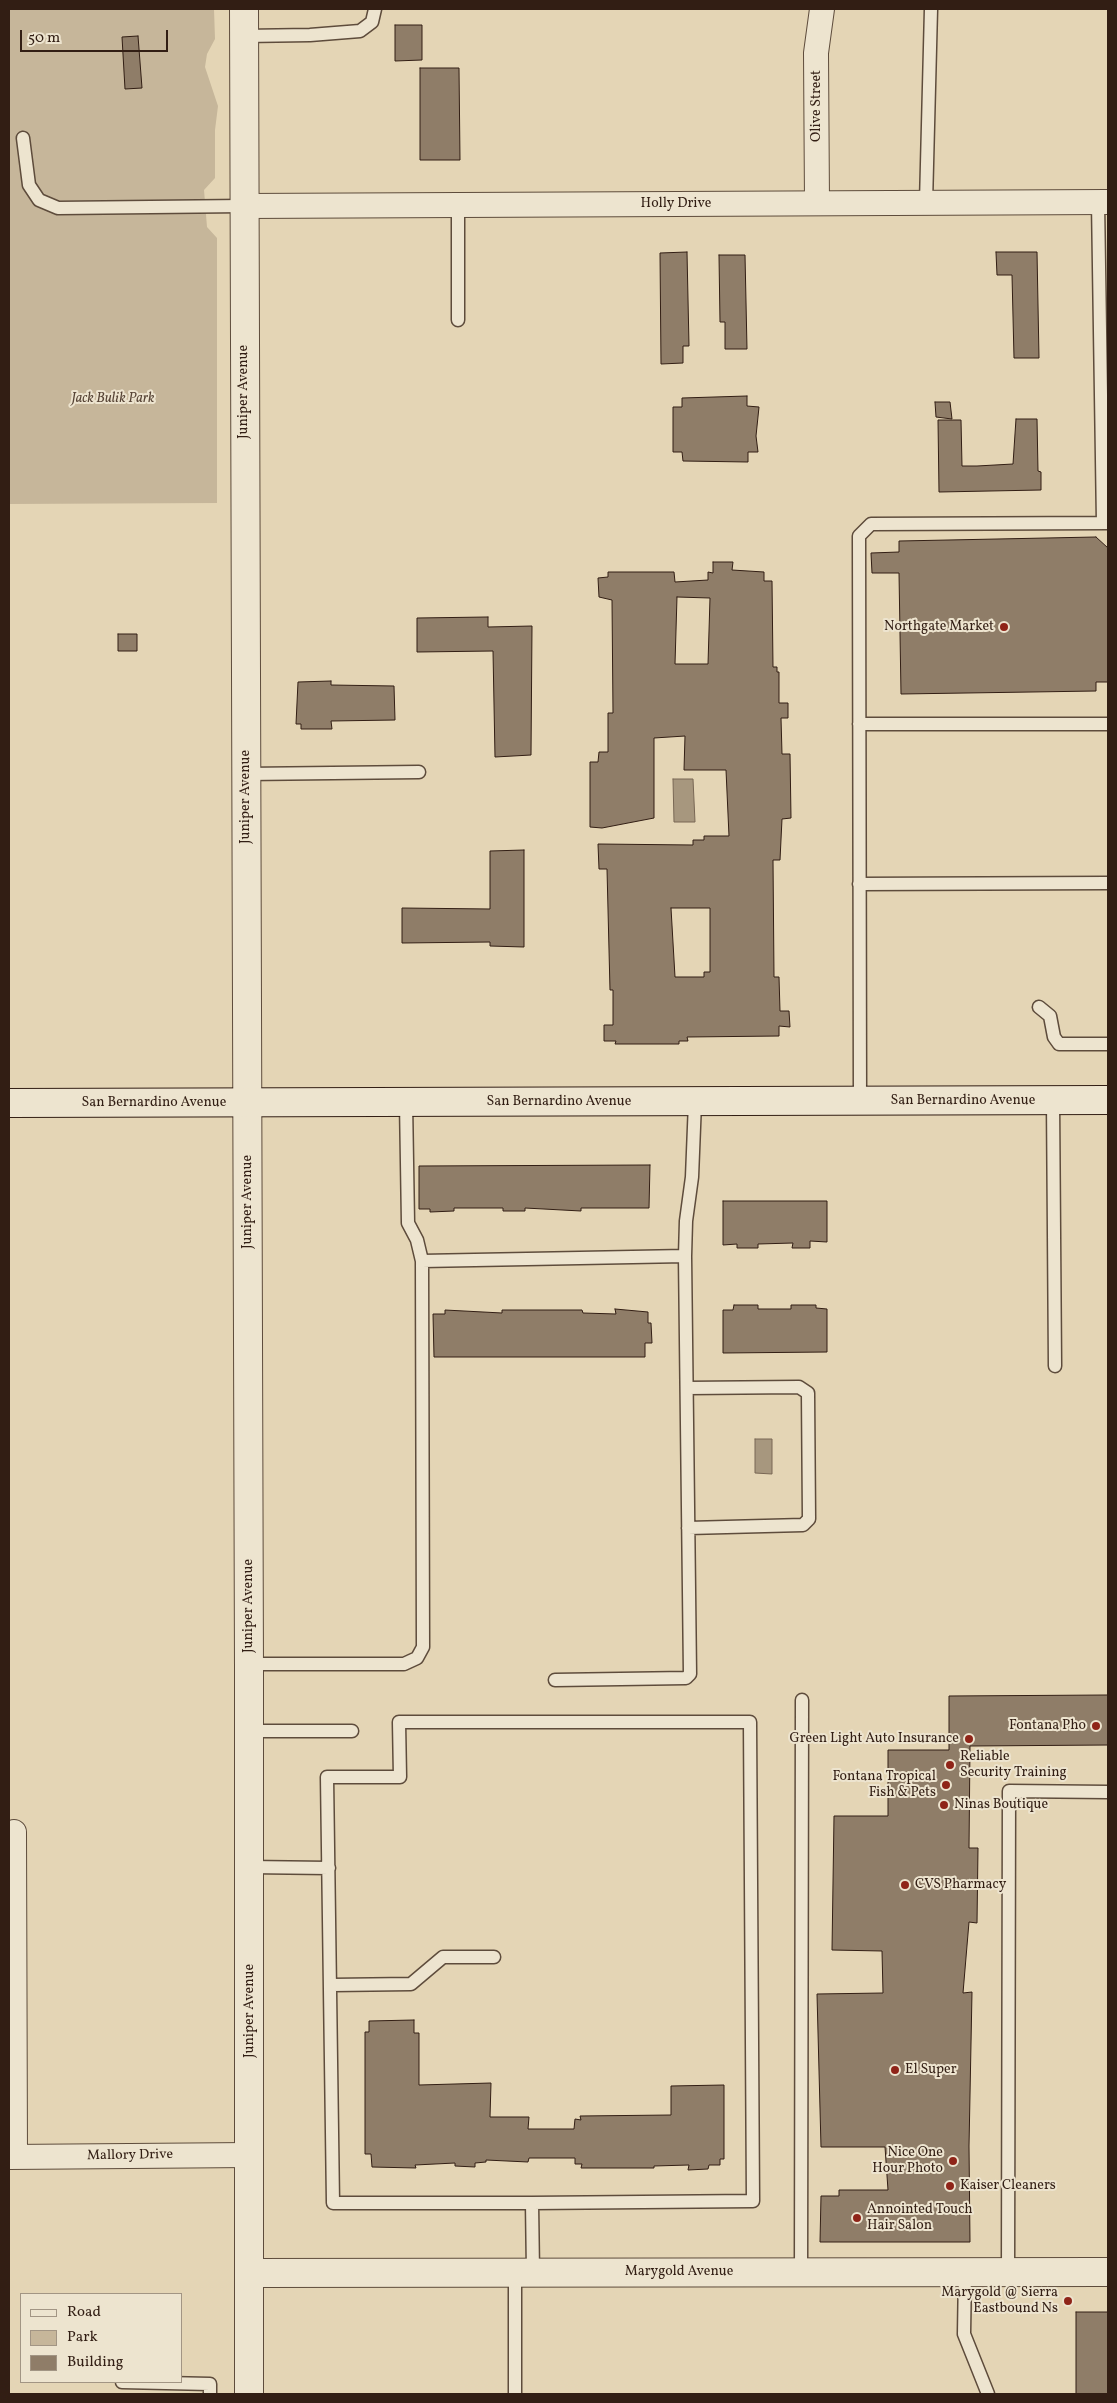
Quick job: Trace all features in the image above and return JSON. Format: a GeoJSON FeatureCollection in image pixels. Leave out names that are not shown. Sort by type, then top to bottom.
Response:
{"type":"FeatureCollection","features":[{"type":"Feature","properties":{"kind":"street","name":"Juniper Avenue"},"geometry":{"type":"LineString","coordinates":[[244,9],[249,1664],[249,2394]]}},
{"type":"Feature","properties":{"kind":"street","name":"Olive Street"},"geometry":{"type":"LineString","coordinates":[[817,203],[816,53],[822,9]]}},
{"type":"Feature","properties":{"kind":"street","name":"Holly Drive"},"geometry":{"type":"LineString","coordinates":[[244,206],[1103,202]]}},
{"type":"Feature","properties":{"kind":"street","name":"San Bernardino Avenue"},"geometry":{"type":"LineString","coordinates":[[9,1103],[1108,1100]]}},
{"type":"Feature","properties":{"kind":"street"},"geometry":{"type":"LineString","coordinates":[[12,2157],[14,1832]]}},
{"type":"Feature","properties":{"kind":"street","name":"Mallory Drive"},"geometry":{"type":"LineString","coordinates":[[12,2157],[250,2155]]}},
{"type":"Feature","properties":{"kind":"street","name":"Marygold Avenue"},"geometry":{"type":"LineString","coordinates":[[250,2273],[1108,2272]]}},
{"type":"Feature","properties":{"kind":"lane"},"geometry":{"type":"LineString","coordinates":[[244,36],[310,35],[360,31],[372,22],[374,9]]}},
{"type":"Feature","properties":{"kind":"lane"},"geometry":{"type":"LineString","coordinates":[[926,203],[931,9]]}},
{"type":"Feature","properties":{"kind":"lane"},"geometry":{"type":"LineString","coordinates":[[23,138],[29,185],[39,200],[58,208],[244,206]]}},
{"type":"Feature","properties":{"kind":"lane"},"geometry":{"type":"LineString","coordinates":[[860,1102],[859,536],[871,524],[1106,523],[1103,202]]}},
{"type":"Feature","properties":{"kind":"lane"},"geometry":{"type":"LineString","coordinates":[[458,205],[458,320]]}},
{"type":"Feature","properties":{"kind":"lane"},"geometry":{"type":"LineString","coordinates":[[859,724],[1108,724]]}},
{"type":"Feature","properties":{"kind":"lane"},"geometry":{"type":"LineString","coordinates":[[246,774],[419,772]]}},
{"type":"Feature","properties":{"kind":"lane"},"geometry":{"type":"LineString","coordinates":[[859,884],[1108,883]]}},
{"type":"Feature","properties":{"kind":"lane"},"geometry":{"type":"LineString","coordinates":[[1039,1007],[1050,1016],[1054,1037],[1059,1044],[1108,1044]]}},
{"type":"Feature","properties":{"kind":"lane"},"geometry":{"type":"LineString","coordinates":[[1052,1100],[1055,1366]]}},
{"type":"Feature","properties":{"kind":"lane"},"geometry":{"type":"LineString","coordinates":[[249,1664],[404,1664],[417,1658],[423,1648],[422,1261],[417,1240],[408,1223],[406,1102]]}},
{"type":"Feature","properties":{"kind":"lane"},"geometry":{"type":"LineString","coordinates":[[554,1680],[686,1678],[690,1674],[685,1256],[686,1221],[692,1177],[695,1102]]}},
{"type":"Feature","properties":{"kind":"lane"},"geometry":{"type":"LineString","coordinates":[[422,1261],[685,1256]]}},
{"type":"Feature","properties":{"kind":"lane"},"geometry":{"type":"LineString","coordinates":[[687,1388],[798,1387],[808,1393],[809,1519],[803,1525],[688,1528]]}},
{"type":"Feature","properties":{"kind":"lane"},"geometry":{"type":"LineString","coordinates":[[801,2272],[802,1700]]}},
{"type":"Feature","properties":{"kind":"lane"},"geometry":{"type":"LineString","coordinates":[[399,1722],[750,1722],[753,2201],[333,2203],[332,1985],[329,1868],[327,1777],[400,1777],[399,1722]]}},
{"type":"Feature","properties":{"kind":"lane"},"geometry":{"type":"LineString","coordinates":[[249,1731],[352,1731]]}},
{"type":"Feature","properties":{"kind":"lane"},"geometry":{"type":"LineString","coordinates":[[1008,2272],[1009,1791],[1108,1792]]}},
{"type":"Feature","properties":{"kind":"lane"},"geometry":{"type":"LineString","coordinates":[[249,1867],[329,1868]]}},
{"type":"Feature","properties":{"kind":"lane"},"geometry":{"type":"LineString","coordinates":[[332,1985],[411,1984],[443,1957],[494,1957]]}},
{"type":"Feature","properties":{"kind":"lane"},"geometry":{"type":"LineString","coordinates":[[515,2394],[524,2272],[532,2203]]}},
{"type":"Feature","properties":{"kind":"lane"},"geometry":{"type":"LineString","coordinates":[[965,2272],[964,2334],[988,2394]]}},
{"type":"Feature","properties":{"kind":"lane"},"geometry":{"type":"LineString","coordinates":[[166,2383],[210,2384],[210,2394]]}},
{"type":"Feature","properties":{"kind":"green space","name":"Jack Bulik Park"},"geometry":{"type":"Polygon","coordinates":[[[9,9],[214,9],[215,39],[207,54],[205,67],[218,106],[215,130],[215,178],[204,190],[207,227],[217,238],[217,503],[9,504],[9,9]]]}},
{"type":"Feature","properties":{"kind":"shaded area"},"geometry":{"type":"Polygon","coordinates":[[[673,779],[693,779],[695,822],[674,822],[673,779]]]}},
{"type":"Feature","properties":{"kind":"shaded area"},"geometry":{"type":"Polygon","coordinates":[[[755,1439],[772,1439],[772,1474],[755,1473],[755,1439]]]}},
{"type":"Feature","properties":{"kind":"building"},"geometry":{"type":"Polygon","coordinates":[[[395,25],[422,25],[422,60],[395,61],[395,25]]]}},
{"type":"Feature","properties":{"kind":"building"},"geometry":{"type":"Polygon","coordinates":[[[138,36],[142,88],[125,89],[122,37],[138,36]]]}},
{"type":"Feature","properties":{"kind":"building"},"geometry":{"type":"Polygon","coordinates":[[[420,68],[459,68],[460,160],[420,160],[420,68]]]}},
{"type":"Feature","properties":{"kind":"building"},"geometry":{"type":"Polygon","coordinates":[[[687,252],[689,346],[683,346],[683,363],[661,364],[660,253],[687,252]]]}},
{"type":"Feature","properties":{"kind":"building"},"geometry":{"type":"Polygon","coordinates":[[[996,252],[1037,252],[1039,358],[1014,358],[1012,275],[997,275],[996,252]]]}},
{"type":"Feature","properties":{"kind":"building"},"geometry":{"type":"Polygon","coordinates":[[[719,255],[745,255],[747,349],[725,349],[725,322],[720,322],[719,255]]]}},
{"type":"Feature","properties":{"kind":"building"},"geometry":{"type":"Polygon","coordinates":[[[747,396],[747,406],[759,407],[756,436],[758,452],[748,452],[748,462],[683,461],[682,452],[673,452],[673,407],[682,407],[682,398],[747,396]]]}},
{"type":"Feature","properties":{"kind":"building"},"geometry":{"type":"Polygon","coordinates":[[[935,402],[950,402],[952,419],[936,417],[935,402]]]}},
{"type":"Feature","properties":{"kind":"building"},"geometry":{"type":"Polygon","coordinates":[[[1016,419],[1037,419],[1038,471],[1041,472],[1041,490],[939,492],[938,420],[961,420],[962,466],[977,466],[1013,464],[1016,419]]]}},
{"type":"Feature","properties":{"kind":"building","name":"Northgate Market"},"geometry":{"type":"Polygon","coordinates":[[[1096,537],[1108,548],[1108,682],[1096,682],[1096,691],[901,694],[899,573],[872,573],[871,553],[899,552],[899,541],[1096,537]]]}},
{"type":"Feature","properties":{"kind":"building"},"geometry":{"type":"Polygon","coordinates":[[[713,562],[733,562],[732,570],[764,572],[764,581],[772,581],[773,667],[777,667],[777,672],[779,672],[779,703],[788,703],[788,718],[781,718],[782,754],[790,754],[791,818],[782,819],[780,860],[773,860],[774,977],[779,977],[780,1011],[789,1011],[790,1027],[779,1026],[779,1036],[687,1037],[688,1041],[679,1041],[679,1044],[615,1044],[616,1041],[604,1041],[604,1025],[613,1025],[613,990],[610,990],[607,869],[599,869],[598,844],[693,845],[693,840],[704,840],[704,836],[729,836],[726,770],[684,770],[685,736],[654,738],[654,818],[602,828],[590,827],[590,762],[598,762],[599,752],[608,752],[608,713],[613,713],[612,600],[599,597],[598,578],[608,577],[608,572],[674,572],[675,582],[708,580],[708,572],[713,573],[713,562]],[[677,597],[675,664],[708,664],[710,598],[677,597]],[[671,908],[675,977],[704,977],[704,972],[710,972],[710,908],[671,908]]]}},
{"type":"Feature","properties":{"kind":"building"},"geometry":{"type":"Polygon","coordinates":[[[488,617],[488,627],[532,626],[531,755],[495,757],[493,651],[417,652],[417,618],[488,617]]]}},
{"type":"Feature","properties":{"kind":"building"},"geometry":{"type":"Polygon","coordinates":[[[118,634],[137,634],[137,651],[118,651],[118,634]]]}},
{"type":"Feature","properties":{"kind":"building"},"geometry":{"type":"Polygon","coordinates":[[[331,681],[331,685],[394,686],[395,720],[331,721],[332,729],[301,729],[301,724],[296,724],[298,682],[331,681]]]}},
{"type":"Feature","properties":{"kind":"building"},"geometry":{"type":"Polygon","coordinates":[[[524,850],[524,947],[490,946],[490,942],[402,943],[402,908],[490,909],[490,851],[524,850]]]}},
{"type":"Feature","properties":{"kind":"building"},"geometry":{"type":"Polygon","coordinates":[[[650,1165],[649,1208],[581,1208],[581,1211],[525,1208],[525,1211],[503,1211],[503,1208],[454,1208],[454,1211],[430,1212],[430,1209],[419,1209],[419,1166],[650,1165]]]}},
{"type":"Feature","properties":{"kind":"building"},"geometry":{"type":"Polygon","coordinates":[[[723,1201],[827,1201],[827,1242],[810,1241],[810,1248],[792,1248],[793,1243],[758,1244],[758,1248],[737,1248],[737,1244],[723,1245],[723,1201]]]}},
{"type":"Feature","properties":{"kind":"building"},"geometry":{"type":"Polygon","coordinates":[[[734,1305],[758,1305],[758,1309],[791,1309],[791,1305],[816,1305],[816,1308],[827,1309],[827,1352],[723,1353],[723,1310],[733,1310],[734,1305]]]}},
{"type":"Feature","properties":{"kind":"building"},"geometry":{"type":"Polygon","coordinates":[[[615,1309],[648,1312],[648,1323],[651,1323],[652,1343],[645,1343],[645,1357],[434,1357],[433,1314],[445,1314],[445,1310],[502,1313],[502,1310],[582,1310],[583,1313],[616,1314],[615,1309]]]}},
{"type":"Feature","properties":{"kind":"building"},"geometry":{"type":"Polygon","coordinates":[[[1108,1695],[1108,1745],[970,1746],[969,1848],[978,1848],[977,1923],[969,1922],[963,1993],[972,1992],[969,2146],[970,2242],[820,2242],[821,2196],[839,2196],[839,2190],[888,2190],[885,2147],[821,2147],[817,1994],[883,1993],[882,1951],[832,1950],[834,1816],[888,1816],[888,1750],[949,1750],[949,1696],[1108,1695]]]}},
{"type":"Feature","properties":{"kind":"building"},"geometry":{"type":"Polygon","coordinates":[[[414,2020],[414,2033],[419,2033],[419,2085],[491,2083],[490,2117],[529,2117],[528,2129],[574,2129],[575,2119],[581,2120],[580,2116],[671,2115],[671,2086],[724,2085],[724,2159],[720,2159],[720,2165],[709,2165],[708,2169],[688,2170],[689,2165],[654,2166],[654,2168],[581,2168],[582,2164],[575,2164],[575,2158],[529,2158],[528,2162],[486,2160],[486,2162],[475,2163],[475,2167],[455,2166],[455,2163],[415,2165],[416,2168],[372,2167],[371,2154],[365,2154],[365,2032],[369,2032],[369,2021],[414,2020]]]}},
{"type":"Feature","properties":{"kind":"building"},"geometry":{"type":"Polygon","coordinates":[[[1076,2312],[1108,2312],[1108,2394],[1076,2394],[1076,2312]]]}},
{"type":"Feature","properties":{"kind":"place","name":"Northgate Market"},"geometry":{"type":"Point","coordinates":[1004,627]}},
{"type":"Feature","properties":{"kind":"place","name":"Fontana Pho"},"geometry":{"type":"Point","coordinates":[1096,1726]}},
{"type":"Feature","properties":{"kind":"place","name":"Green Light Auto Insurance"},"geometry":{"type":"Point","coordinates":[969,1739]}},
{"type":"Feature","properties":{"kind":"place","name":"Reliable Security Training"},"geometry":{"type":"Point","coordinates":[950,1765]}},
{"type":"Feature","properties":{"kind":"place","name":"Fontana Tropical Fish & Pets"},"geometry":{"type":"Point","coordinates":[946,1785]}},
{"type":"Feature","properties":{"kind":"place","name":"Ninas Boutique"},"geometry":{"type":"Point","coordinates":[944,1805]}},
{"type":"Feature","properties":{"kind":"place","name":"CVS Pharmacy"},"geometry":{"type":"Point","coordinates":[905,1885]}},
{"type":"Feature","properties":{"kind":"place","name":"El Super"},"geometry":{"type":"Point","coordinates":[895,2070]}},
{"type":"Feature","properties":{"kind":"place","name":"Nice One Hour Photo"},"geometry":{"type":"Point","coordinates":[953,2161]}},
{"type":"Feature","properties":{"kind":"place","name":"Kaiser Cleaners"},"geometry":{"type":"Point","coordinates":[950,2186]}},
{"type":"Feature","properties":{"kind":"place","name":"Annointed Touch Hair Salon"},"geometry":{"type":"Point","coordinates":[857,2218]}},
{"type":"Feature","properties":{"kind":"place","name":"Marygold @ Sierra Eastbound Ns"},"geometry":{"type":"Point","coordinates":[1068,2301]}}]}
